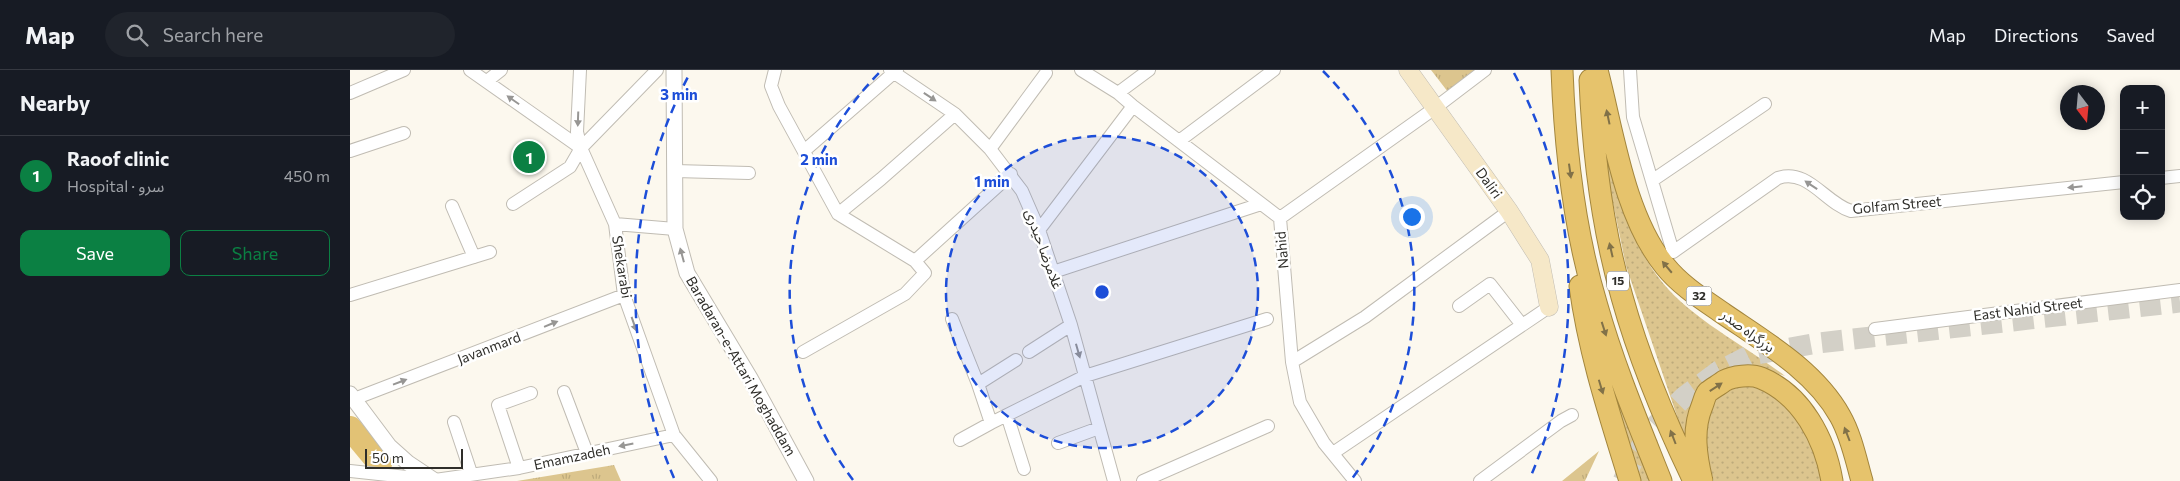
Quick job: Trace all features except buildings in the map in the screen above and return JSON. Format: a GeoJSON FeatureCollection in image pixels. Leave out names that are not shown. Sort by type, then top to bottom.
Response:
{"type":"FeatureCollection","features":[{"type":"Feature","properties":{"kind":"highway","name":"15"},"geometry":{"type":"LineString","coordinates":[[1562,70],[1564,125],[1576,218],[1596,305],[1624,389],[1662,481]]}},
{"type":"Feature","properties":{"kind":"highway","name":"15"},"geometry":{"type":"LineString","coordinates":[[1590,70],[1592,133],[1602,210],[1622,298],[1654,388],[1677,446],[1694,481]]}},
{"type":"Feature","properties":{"kind":"highway","name":"بزرگراه صدر"},"geometry":{"type":"LineString","coordinates":[[1597,70],[1614,148],[1630,196],[1644,232],[1664,266],[1683,284],[1794,364],[1819,388],[1841,416],[1862,481]]}},
{"type":"Feature","properties":{"kind":"highway"},"geometry":{"type":"LineString","coordinates":[[1576,218],[1578,271],[1585,324],[1593,359],[1630,481]]}},
{"type":"Feature","properties":{"kind":"highway"},"geometry":{"type":"LineString","coordinates":[[1702,481],[1696,446],[1697,419],[1707,392],[1732,377],[1760,377],[1789,395],[1805,413],[1820,441],[1830,468],[1832,481]]}},
{"type":"Feature","properties":{"kind":"main road","name":"Daliri"},"geometry":{"type":"LineString","coordinates":[[1408,70],[1509,211],[1540,260],[1549,307]]}},
{"type":"Feature","properties":{"kind":"street"},"geometry":{"type":"LineString","coordinates":[[350,93],[376,75],[404,70]]}},
{"type":"Feature","properties":{"kind":"street"},"geometry":{"type":"LineString","coordinates":[[470,70],[581,148]]}},
{"type":"Feature","properties":{"kind":"street"},"geometry":{"type":"LineString","coordinates":[[487,81],[501,70]]}},
{"type":"Feature","properties":{"kind":"street","name":"Shekarabi"},"geometry":{"type":"LineString","coordinates":[[580,70],[578,132],[581,148],[615,224],[624,295],[674,435],[711,481]]}},
{"type":"Feature","properties":{"kind":"street"},"geometry":{"type":"LineString","coordinates":[[513,204],[570,168],[581,148],[657,70]]}},
{"type":"Feature","properties":{"kind":"street","name":"Baradaran-e-Attari Moghaddam"},"geometry":{"type":"LineString","coordinates":[[674,70],[675,229],[687,274],[750,378],[806,481]]}},
{"type":"Feature","properties":{"kind":"street"},"geometry":{"type":"LineString","coordinates":[[775,70],[771,86],[779,106],[838,214],[915,261],[925,273],[905,294],[803,352]]}},
{"type":"Feature","properties":{"kind":"street","name":"Nahid"},"geometry":{"type":"LineString","coordinates":[[1081,70],[1118,93],[1179,142],[1280,218],[1292,362],[1300,402],[1324,443],[1355,481]]}},
{"type":"Feature","properties":{"kind":"street"},"geometry":{"type":"LineString","coordinates":[[1118,93],[1149,70]]}},
{"type":"Feature","properties":{"kind":"street"},"geometry":{"type":"LineString","coordinates":[[1179,142],[1274,70]]}},
{"type":"Feature","properties":{"kind":"street"},"geometry":{"type":"LineString","coordinates":[[1280,218],[1435,108],[1484,70]]}},
{"type":"Feature","properties":{"kind":"street"},"geometry":{"type":"LineString","coordinates":[[1630,70],[1633,117],[1653,180],[1765,104]]}},
{"type":"Feature","properties":{"kind":"street"},"geometry":{"type":"LineString","coordinates":[[804,151],[893,71]]}},
{"type":"Feature","properties":{"kind":"street","name":"غلامرضا حیدری"},"geometry":{"type":"LineString","coordinates":[[893,71],[955,114],[990,149],[1011,174],[1022,191],[1039,230],[1071,325],[1114,481]]}},
{"type":"Feature","properties":{"kind":"street"},"geometry":{"type":"LineString","coordinates":[[990,149],[1046,72]]}},
{"type":"Feature","properties":{"kind":"street"},"geometry":{"type":"LineString","coordinates":[[1039,230],[1133,106]]}},
{"type":"Feature","properties":{"kind":"street"},"geometry":{"type":"LineString","coordinates":[[838,214],[955,114]]}},
{"type":"Feature","properties":{"kind":"street"},"geometry":{"type":"LineString","coordinates":[[350,151],[404,133]]}},
{"type":"Feature","properties":{"kind":"street"},"geometry":{"type":"LineString","coordinates":[[675,170],[749,173]]}},
{"type":"Feature","properties":{"kind":"street"},"geometry":{"type":"LineString","coordinates":[[915,261],[1011,174]]}},
{"type":"Feature","properties":{"kind":"street","name":"Golfam Street"},"geometry":{"type":"LineString","coordinates":[[1653,180],[1673,252],[1778,178],[1788,175],[1807,181],[1841,208],[1851,211],[2120,182]]}},
{"type":"Feature","properties":{"kind":"street"},"geometry":{"type":"LineString","coordinates":[[2165,178],[2180,176]]}},
{"type":"Feature","properties":{"kind":"street"},"geometry":{"type":"LineString","coordinates":[[1053,272],[1261,204]]}},
{"type":"Feature","properties":{"kind":"street"},"geometry":{"type":"LineString","coordinates":[[452,206],[474,257]]}},
{"type":"Feature","properties":{"kind":"street"},"geometry":{"type":"LineString","coordinates":[[1292,362],[1364,317],[1509,211]]}},
{"type":"Feature","properties":{"kind":"street"},"geometry":{"type":"LineString","coordinates":[[615,224],[675,229]]}},
{"type":"Feature","properties":{"kind":"street"},"geometry":{"type":"LineString","coordinates":[[350,295],[490,252]]}},
{"type":"Feature","properties":{"kind":"street"},"geometry":{"type":"LineString","coordinates":[[1459,306],[1490,284],[1522,325]]}},
{"type":"Feature","properties":{"kind":"street","name":"East Nahid Street"},"geometry":{"type":"LineString","coordinates":[[1875,328],[2180,290]]}},
{"type":"Feature","properties":{"kind":"street","name":"Javanmard"},"geometry":{"type":"LineString","coordinates":[[352,397],[624,295]]}},
{"type":"Feature","properties":{"kind":"street"},"geometry":{"type":"LineString","coordinates":[[1333,453],[1549,307]]}},
{"type":"Feature","properties":{"kind":"street"},"geometry":{"type":"LineString","coordinates":[[952,319],[991,422]]}},
{"type":"Feature","properties":{"kind":"street"},"geometry":{"type":"LineString","coordinates":[[960,440],[991,422],[1085,376],[1267,319]]}},
{"type":"Feature","properties":{"kind":"street"},"geometry":{"type":"LineString","coordinates":[[1029,352],[1071,325]]}},
{"type":"Feature","properties":{"kind":"street"},"geometry":{"type":"LineString","coordinates":[[978,384],[1016,360]]}},
{"type":"Feature","properties":{"kind":"street"},"geometry":{"type":"LineString","coordinates":[[564,392],[588,453]]}},
{"type":"Feature","properties":{"kind":"street"},"geometry":{"type":"LineString","coordinates":[[520,468],[498,405],[532,393]]}},
{"type":"Feature","properties":{"kind":"street"},"geometry":{"type":"LineString","coordinates":[[352,397],[388,446],[408,463],[435,481]]}},
{"type":"Feature","properties":{"kind":"street"},"geometry":{"type":"LineString","coordinates":[[1007,415],[1024,469]]}},
{"type":"Feature","properties":{"kind":"street"},"geometry":{"type":"LineString","coordinates":[[1480,481],[1561,421],[1572,415]]}},
{"type":"Feature","properties":{"kind":"street"},"geometry":{"type":"LineString","coordinates":[[454,422],[472,476]]}},
{"type":"Feature","properties":{"kind":"street"},"geometry":{"type":"LineString","coordinates":[[1143,481],[1268,426]]}},
{"type":"Feature","properties":{"kind":"street"},"geometry":{"type":"LineString","coordinates":[[1058,443],[1099,428]]}},
{"type":"Feature","properties":{"kind":"street","name":"Emamzadeh"},"geometry":{"type":"LineString","coordinates":[[350,471],[435,481],[520,468],[674,435]]}},
{"type":"Feature","properties":{"kind":"green space"},"geometry":{"type":"Polygon","coordinates":[[[1431,70],[1476,70],[1448,92],[1431,70]]]}},
{"type":"Feature","properties":{"kind":"green space"},"geometry":{"type":"Polygon","coordinates":[[[1604,146],[1619,200],[1633,235],[1662,282],[1704,321],[1785,376],[1757,367],[1733,367],[1686,449],[1677,416],[1626,266],[1605,164],[1604,146]]]}},
{"type":"Feature","properties":{"kind":"green space"},"geometry":{"type":"Polygon","coordinates":[[[1604,356],[1649,481],[1640,481],[1632,459],[1604,356]]]}},
{"type":"Feature","properties":{"kind":"green space"},"geometry":{"type":"Polygon","coordinates":[[[1743,384],[1762,387],[1775,393],[1786,402],[1803,426],[1825,481],[1714,481],[1707,450],[1707,418],[1718,395],[1743,384]]]}},
{"type":"Feature","properties":{"kind":"green space"},"geometry":{"type":"Polygon","coordinates":[[[1599,451],[1585,481],[1562,481],[1599,451]]]}},
{"type":"Feature","properties":{"kind":"green space"},"geometry":{"type":"Polygon","coordinates":[[[614,465],[621,481],[517,481],[614,465]]]}},
{"type":"Feature","properties":{"kind":"waterway"},"geometry":{"type":"LineString","coordinates":[[350,428],[380,464]]}},
{"type":"Feature","properties":{"kind":"tunnel"},"geometry":{"type":"LineString","coordinates":[[1623,481],[1635,456],[1655,426],[1684,397],[1719,371],[1751,355],[1818,343],[2180,302]]}},
{"type":"Feature","properties":{"kind":"place","name":"Raoof clinic"},"geometry":{"type":"Point","coordinates":[529,157]}}]}
